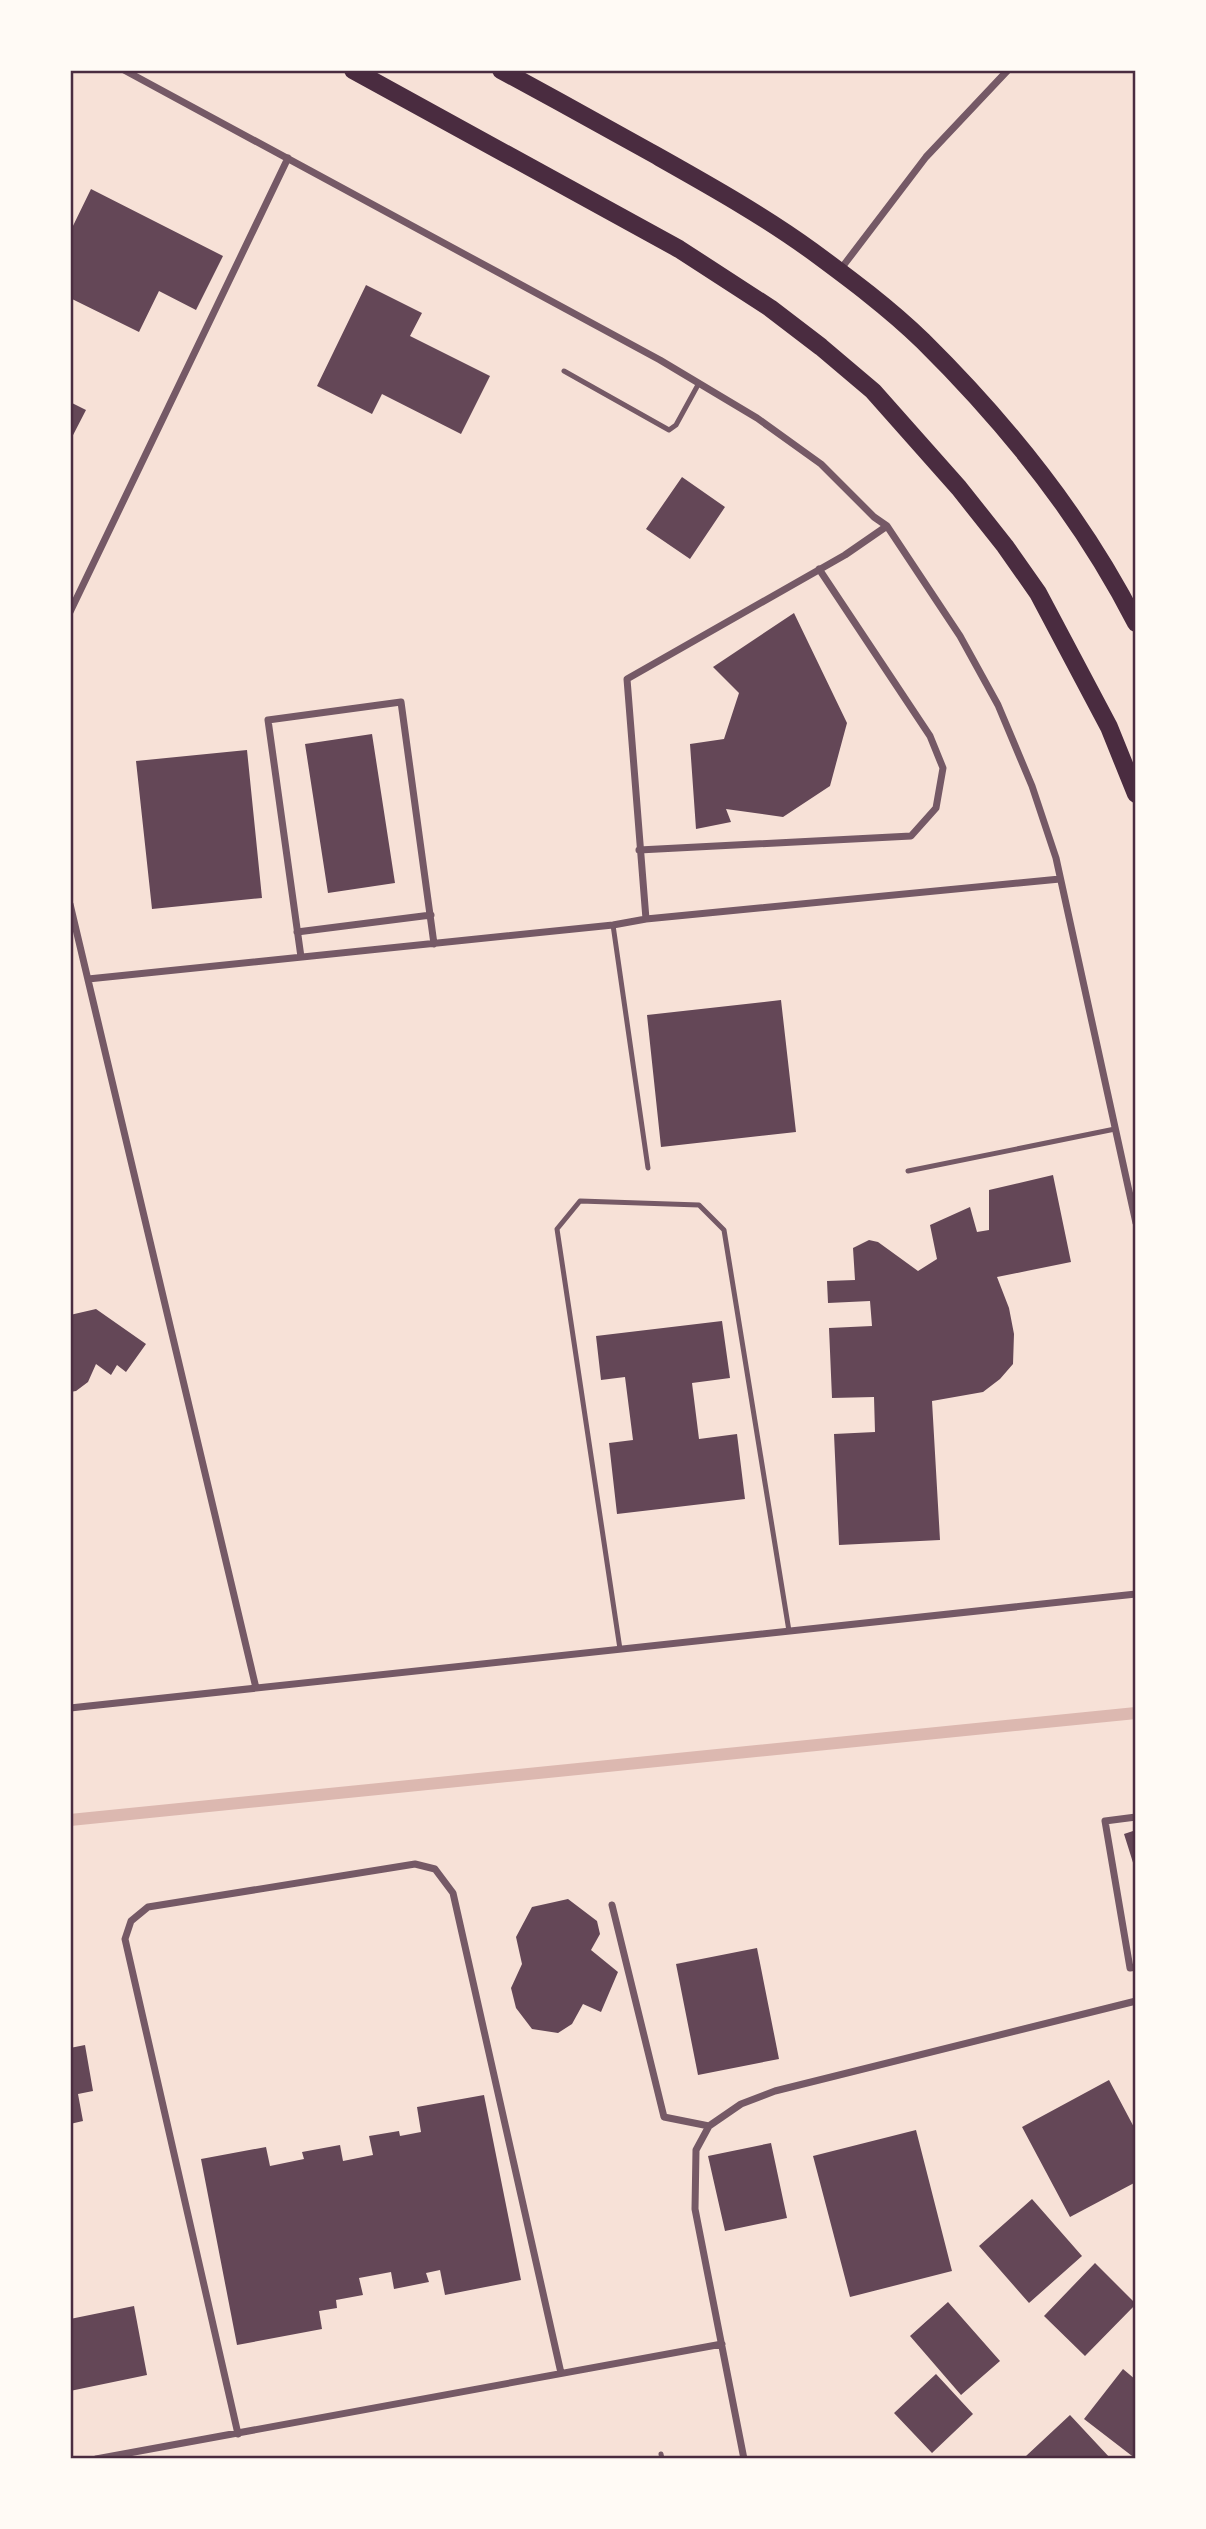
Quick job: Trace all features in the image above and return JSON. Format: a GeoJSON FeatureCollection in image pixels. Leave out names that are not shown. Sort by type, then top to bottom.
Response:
{"type":"FeatureCollection","features":[{"type":"Feature","properties":{"kind":"main road"},"geometry":{"type":"LineString","coordinates":[[353,70],[679,249],[770,308],[873,391],[959,488],[1038,593],[1109,727],[1136,794]]}},
{"type":"Feature","properties":{"kind":"main road"},"geometry":{"type":"LineString","coordinates":[[501,70],[715,188],[810,250],[922,340],[973,393],[1062,503],[1098,555],[1136,623]]}},
{"type":"Feature","properties":{"kind":"street"},"geometry":{"type":"LineString","coordinates":[[124,70],[699,383],[757,418],[821,464],[874,517],[887,526],[960,636],[998,705],[1031,786],[1056,858],[1136,1223]]}},
{"type":"Feature","properties":{"kind":"street"},"geometry":{"type":"LineString","coordinates":[[839,272],[926,157],[1008,70]]}},
{"type":"Feature","properties":{"kind":"street"},"geometry":{"type":"LineString","coordinates":[[70,612],[288,158]]}},
{"type":"Feature","properties":{"kind":"street"},"geometry":{"type":"LineString","coordinates":[[646,919],[626,679],[819,569],[887,526]]}},
{"type":"Feature","properties":{"kind":"street"},"geometry":{"type":"LineString","coordinates":[[639,850],[911,836],[936,808],[943,768],[930,736],[819,569]]}},
{"type":"Feature","properties":{"kind":"street"},"geometry":{"type":"LineString","coordinates":[[301,957],[268,720],[401,702],[434,943]]}},
{"type":"Feature","properties":{"kind":"street"},"geometry":{"type":"LineString","coordinates":[[88,979],[613,925],[646,919],[1060,879]]}},
{"type":"Feature","properties":{"kind":"street"},"geometry":{"type":"LineString","coordinates":[[70,904],[256,1688]]}},
{"type":"Feature","properties":{"kind":"street"},"geometry":{"type":"LineString","coordinates":[[297,932],[431,915]]}},
{"type":"Feature","properties":{"kind":"street"},"geometry":{"type":"LineString","coordinates":[[70,1708],[1136,1594]]}},
{"type":"Feature","properties":{"kind":"street"},"geometry":{"type":"LineString","coordinates":[[1136,1817],[1105,1821],[1130,1968],[1136,1967]]}},
{"type":"Feature","properties":{"kind":"street"},"geometry":{"type":"LineString","coordinates":[[238,2434],[125,1939],[131,1921],[148,1907],[415,1864],[435,1869],[453,1893],[561,2373]]}},
{"type":"Feature","properties":{"kind":"street"},"geometry":{"type":"LineString","coordinates":[[611,1905],[664,2117],[709,2126]]}},
{"type":"Feature","properties":{"kind":"street"},"geometry":{"type":"LineString","coordinates":[[744,2459],[695,2209],[695,2150],[709,2126],[741,2104],[775,2091],[1136,2001]]}},
{"type":"Feature","properties":{"kind":"street"},"geometry":{"type":"LineString","coordinates":[[96,2459],[722,2344]]}},
{"type":"Feature","properties":{"kind":"lane"},"geometry":{"type":"LineString","coordinates":[[564,371],[668,430],[676,425],[699,383]]}},
{"type":"Feature","properties":{"kind":"lane"},"geometry":{"type":"LineString","coordinates":[[613,925],[648,1168]]}},
{"type":"Feature","properties":{"kind":"lane"},"geometry":{"type":"LineString","coordinates":[[908,1171],[1115,1129]]}},
{"type":"Feature","properties":{"kind":"lane"},"geometry":{"type":"LineString","coordinates":[[620,1649],[557,1229],[580,1201],[699,1205],[724,1230],[789,1631]]}},
{"type":"Feature","properties":{"kind":"building"},"geometry":{"type":"Polygon","coordinates":[[[91,189],[223,256],[196,310],[159,291],[139,332],[70,298],[70,232],[91,189]]]}},
{"type":"Feature","properties":{"kind":"building"},"geometry":{"type":"Polygon","coordinates":[[[366,285],[422,313],[410,336],[490,376],[461,434],[382,394],[372,414],[317,386],[366,285]]]}},
{"type":"Feature","properties":{"kind":"building"},"geometry":{"type":"Polygon","coordinates":[[[70,402],[86,410],[70,441],[70,402]]]}},
{"type":"Feature","properties":{"kind":"building"},"geometry":{"type":"Polygon","coordinates":[[[682,477],[725,507],[690,559],[646,529],[682,477]]]}},
{"type":"Feature","properties":{"kind":"building"},"geometry":{"type":"Polygon","coordinates":[[[794,613],[847,723],[830,786],[783,817],[726,809],[731,822],[696,829],[690,744],[724,739],[739,693],[713,667],[794,613]]]}},
{"type":"Feature","properties":{"kind":"building"},"geometry":{"type":"Polygon","coordinates":[[[372,734],[395,883],[328,893],[305,744],[372,734]]]}},
{"type":"Feature","properties":{"kind":"building"},"geometry":{"type":"Polygon","coordinates":[[[247,750],[262,898],[152,909],[136,761],[247,750]]]}},
{"type":"Feature","properties":{"kind":"building"},"geometry":{"type":"Polygon","coordinates":[[[781,1000],[796,1132],[661,1147],[647,1015],[781,1000]]]}},
{"type":"Feature","properties":{"kind":"building"},"geometry":{"type":"Polygon","coordinates":[[[1053,1175],[1071,1262],[997,1277],[1009,1308],[1014,1334],[1013,1364],[983,1392],[932,1401],[940,1540],[839,1545],[834,1434],[875,1432],[874,1397],[832,1398],[829,1328],[872,1326],[870,1301],[828,1303],[827,1281],[855,1280],[853,1248],[869,1240],[878,1242],[918,1271],[937,1259],[930,1225],[970,1207],[977,1232],[989,1230],[989,1190],[1053,1175]]]}},
{"type":"Feature","properties":{"kind":"building"},"geometry":{"type":"Polygon","coordinates":[[[96,1309],[146,1344],[126,1372],[117,1365],[111,1375],[96,1364],[88,1382],[70,1392],[70,1315],[96,1309]]]}},
{"type":"Feature","properties":{"kind":"building"},"geometry":{"type":"Polygon","coordinates":[[[722,1321],[730,1378],[692,1383],[699,1439],[737,1434],[745,1499],[617,1514],[609,1443],[633,1440],[625,1377],[601,1380],[596,1336],[722,1321]]]}},
{"type":"Feature","properties":{"kind":"building"},"geometry":{"type":"Polygon","coordinates":[[[1136,1830],[1136,1869],[1135,1869],[1124,1834],[1136,1830]]]}},
{"type":"Feature","properties":{"kind":"building"},"geometry":{"type":"Polygon","coordinates":[[[568,1899],[597,1921],[600,1934],[591,1950],[618,1972],[601,2012],[583,2004],[572,2024],[558,2033],[532,2029],[516,2008],[511,1988],[522,1964],[516,1937],[532,1907],[568,1899]]]}},
{"type":"Feature","properties":{"kind":"building"},"geometry":{"type":"Polygon","coordinates":[[[757,1948],[779,2059],[698,2075],[676,1964],[757,1948]]]}},
{"type":"Feature","properties":{"kind":"building"},"geometry":{"type":"Polygon","coordinates":[[[85,2045],[93,2091],[78,2094],[83,2121],[70,2124],[70,2048],[85,2045]]]}},
{"type":"Feature","properties":{"kind":"building"},"geometry":{"type":"Polygon","coordinates":[[[1109,2080],[1136,2131],[1136,2182],[1070,2217],[1022,2127],[1109,2080]]]}},
{"type":"Feature","properties":{"kind":"building"},"geometry":{"type":"Polygon","coordinates":[[[484,2095],[521,2280],[445,2295],[440,2270],[426,2273],[429,2282],[394,2289],[391,2272],[359,2278],[363,2295],[336,2300],[337,2308],[319,2311],[322,2329],[237,2345],[201,2159],[266,2147],[270,2166],[304,2159],[302,2152],[340,2145],[343,2161],[373,2155],[369,2136],[399,2131],[400,2136],[421,2132],[417,2107],[484,2095]]]}},
{"type":"Feature","properties":{"kind":"building"},"geometry":{"type":"Polygon","coordinates":[[[916,2130],[952,2271],[850,2297],[813,2156],[916,2130]]]}},
{"type":"Feature","properties":{"kind":"building"},"geometry":{"type":"Polygon","coordinates":[[[771,2143],[787,2218],[725,2231],[708,2156],[771,2143]]]}},
{"type":"Feature","properties":{"kind":"building"},"geometry":{"type":"Polygon","coordinates":[[[1032,2199],[1082,2256],[1029,2303],[979,2246],[1032,2199]]]}},
{"type":"Feature","properties":{"kind":"building"},"geometry":{"type":"Polygon","coordinates":[[[1095,2263],[1136,2304],[1085,2356],[1044,2316],[1095,2263]]]}},
{"type":"Feature","properties":{"kind":"building"},"geometry":{"type":"Polygon","coordinates":[[[948,2302],[1000,2361],[961,2395],[910,2336],[948,2302]]]}},
{"type":"Feature","properties":{"kind":"building"},"geometry":{"type":"Polygon","coordinates":[[[134,2306],[147,2375],[70,2391],[70,2319],[134,2306]]]}},
{"type":"Feature","properties":{"kind":"building"},"geometry":{"type":"Polygon","coordinates":[[[1123,2369],[1136,2380],[1136,2459],[1084,2419],[1123,2369]]]}},
{"type":"Feature","properties":{"kind":"building"},"geometry":{"type":"Polygon","coordinates":[[[936,2374],[973,2414],[932,2453],[894,2413],[936,2374]]]}},
{"type":"Feature","properties":{"kind":"building"},"geometry":{"type":"Polygon","coordinates":[[[1070,2415],[1111,2459],[1029,2459],[1026,2456],[1070,2415]]]}},
{"type":"Feature","properties":{"kind":"waterway"},"geometry":{"type":"LineString","coordinates":[[70,1820],[1136,1713]]}}]}
